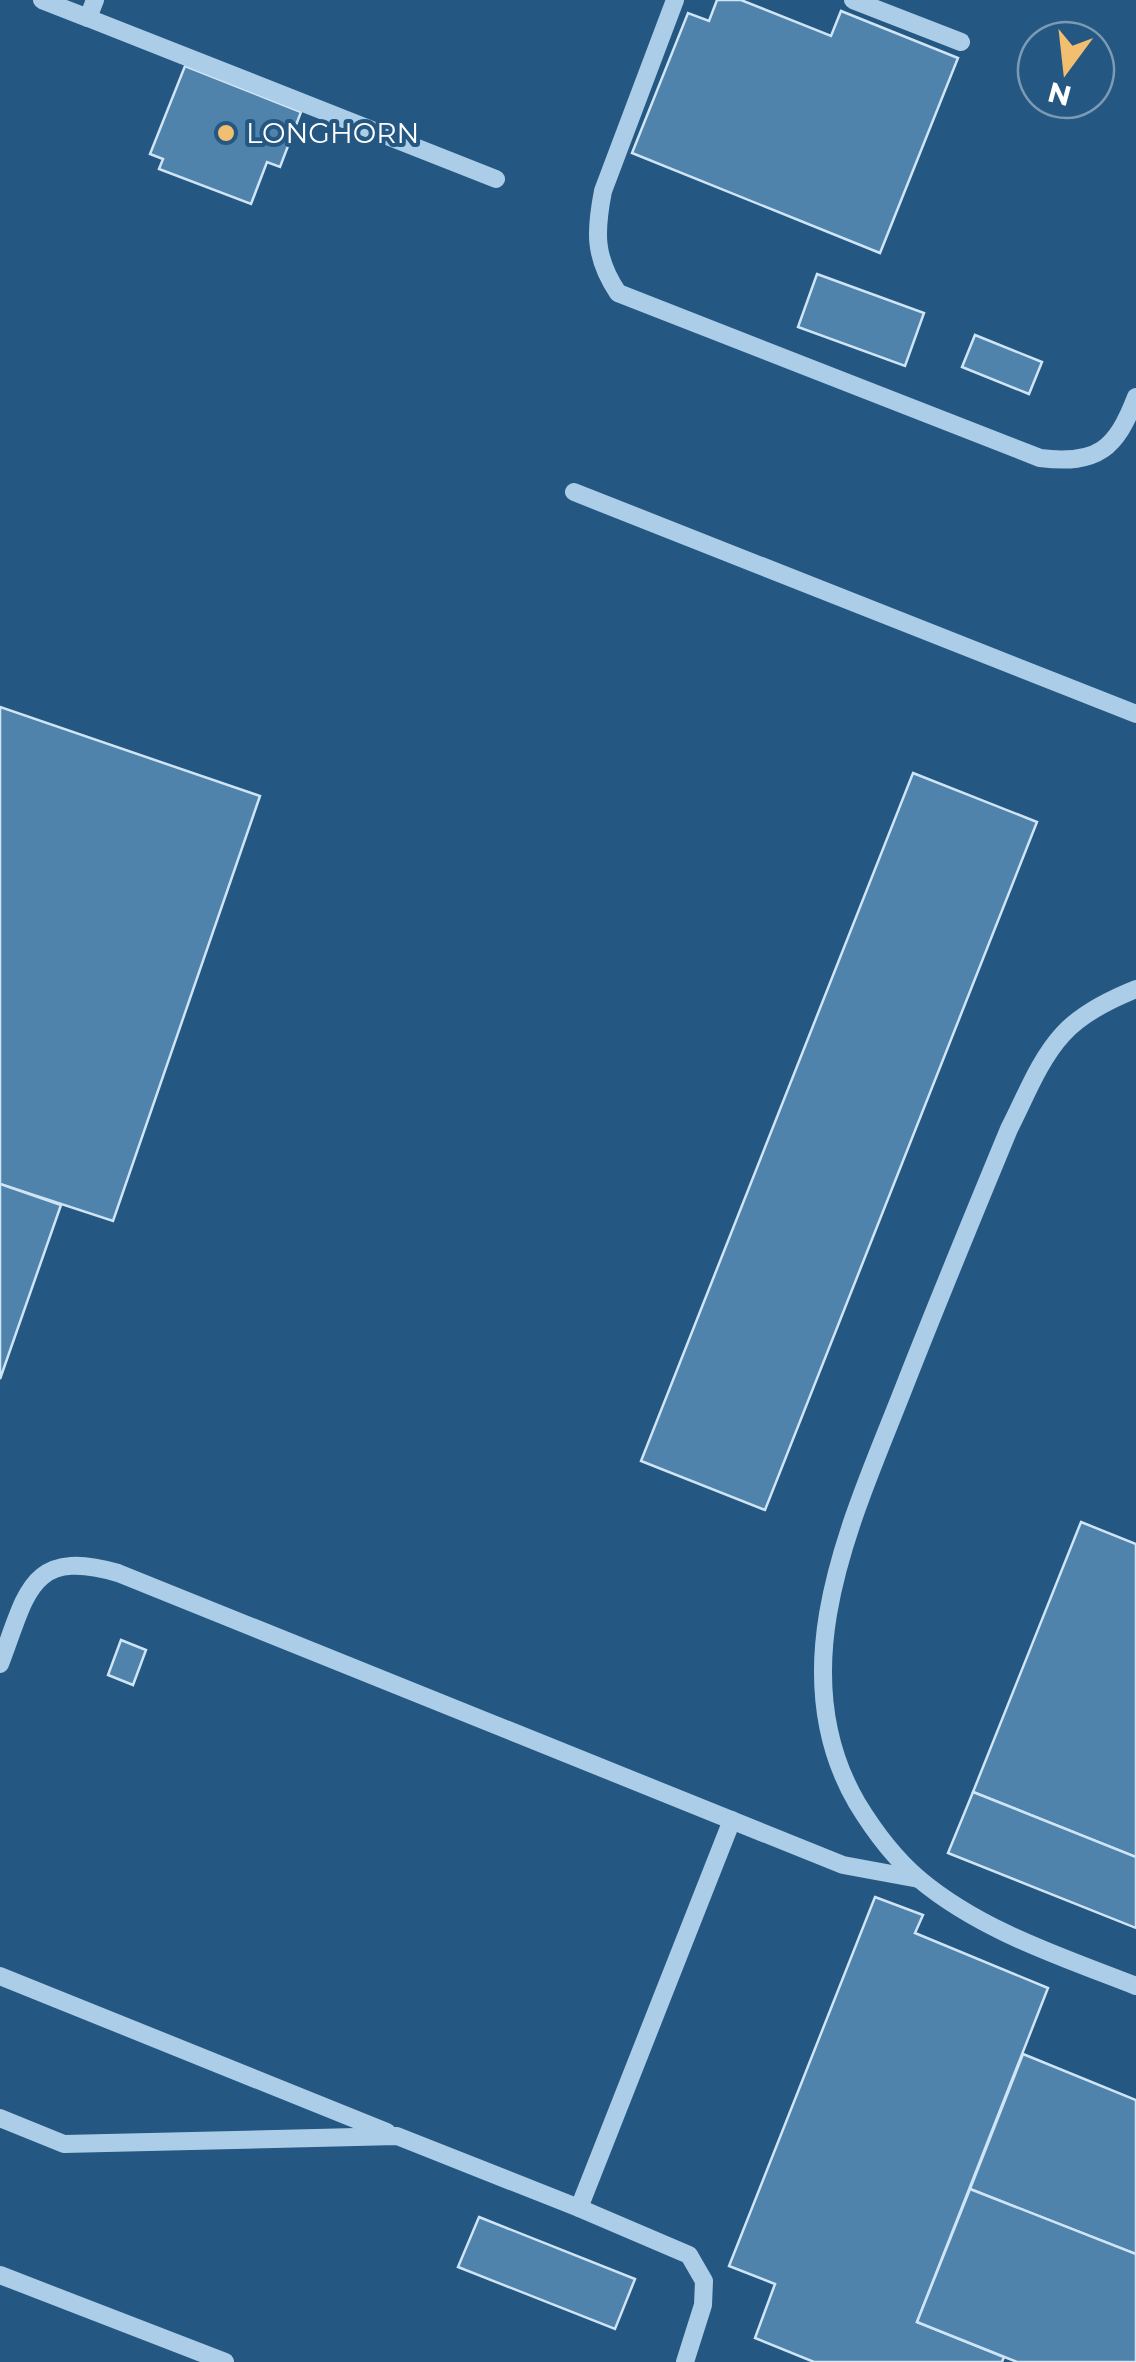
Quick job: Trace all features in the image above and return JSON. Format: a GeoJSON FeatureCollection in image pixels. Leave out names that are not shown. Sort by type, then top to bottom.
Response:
{"type":"FeatureCollection","features":[{"type":"Feature","properties":{"kind":"lane"},"geometry":{"type":"LineString","coordinates":[[42,0],[91,9],[496,179]]}},
{"type":"Feature","properties":{"kind":"lane"},"geometry":{"type":"LineString","coordinates":[[676,0],[603,190],[597,244],[605,273],[618,293],[1040,458],[1063,460],[1108,448],[1122,432],[1136,397]]}},
{"type":"Feature","properties":{"kind":"lane"},"geometry":{"type":"LineString","coordinates":[[853,0],[960,42]]}},
{"type":"Feature","properties":{"kind":"lane"},"geometry":{"type":"LineString","coordinates":[[574,492],[1136,714]]}},
{"type":"Feature","properties":{"kind":"lane"},"geometry":{"type":"LineString","coordinates":[[1136,990],[1096,1009],[1063,1033],[1040,1068],[988,1179],[848,1530],[822,1640],[822,1695],[830,1743],[850,1790],[878,1837],[919,1879],[976,1918],[1136,1986]]}},
{"type":"Feature","properties":{"kind":"lane"},"geometry":{"type":"LineString","coordinates":[[0,1664],[30,1588],[43,1574],[63,1564],[90,1564],[843,1865],[919,1879]]}},
{"type":"Feature","properties":{"kind":"lane"},"geometry":{"type":"LineString","coordinates":[[579,2208],[732,1820]]}},
{"type":"Feature","properties":{"kind":"lane"},"geometry":{"type":"LineString","coordinates":[[0,1976],[690,2255],[704,2280],[703,2305],[684,2362]]}},
{"type":"Feature","properties":{"kind":"lane"},"geometry":{"type":"LineString","coordinates":[[0,2118],[64,2144],[397,2136]]}},
{"type":"Feature","properties":{"kind":"lane"},"geometry":{"type":"LineString","coordinates":[[0,2275],[225,2362]]}},
{"type":"Feature","properties":{"kind":"building"},"geometry":{"type":"Polygon","coordinates":[[[717,0],[741,0],[831,36],[841,11],[958,58],[880,253],[632,153],[688,13],[709,21],[717,0]]]}},
{"type":"Feature","properties":{"kind":"building","name":"LONGHORN"},"geometry":{"type":"Polygon","coordinates":[[[185,66],[301,112],[280,167],[267,162],[251,204],[159,169],[163,159],[150,154],[185,66]]]}},
{"type":"Feature","properties":{"kind":"building"},"geometry":{"type":"Polygon","coordinates":[[[817,274],[924,313],[905,366],[798,327],[817,274]]]}},
{"type":"Feature","properties":{"kind":"building"},"geometry":{"type":"Polygon","coordinates":[[[975,335],[1042,362],[1029,394],[962,367],[975,335]]]}},
{"type":"Feature","properties":{"kind":"building"},"geometry":{"type":"Polygon","coordinates":[[[0,707],[260,796],[113,1221],[0,1184],[0,707]]]}},
{"type":"Feature","properties":{"kind":"building"},"geometry":{"type":"Polygon","coordinates":[[[913,773],[1037,822],[765,1510],[641,1461],[913,773]]]}},
{"type":"Feature","properties":{"kind":"building"},"geometry":{"type":"Polygon","coordinates":[[[0,1184],[61,1205],[0,1379],[0,1184]]]}},
{"type":"Feature","properties":{"kind":"building"},"geometry":{"type":"Polygon","coordinates":[[[1081,1522],[1136,1544],[1136,1857],[973,1792],[1081,1522]]]}},
{"type":"Feature","properties":{"kind":"building"},"geometry":{"type":"Polygon","coordinates":[[[121,1640],[146,1650],[133,1685],[108,1675],[121,1640]]]}},
{"type":"Feature","properties":{"kind":"building"},"geometry":{"type":"Polygon","coordinates":[[[973,1792],[1136,1857],[1136,1928],[948,1853],[973,1792]]]}},
{"type":"Feature","properties":{"kind":"building"},"geometry":{"type":"Polygon","coordinates":[[[875,1897],[923,1915],[915,1933],[1048,1988],[917,2322],[1004,2357],[1002,2362],[814,2362],[755,2338],[775,2284],[729,2266],[875,1897]]]}},
{"type":"Feature","properties":{"kind":"building"},"geometry":{"type":"Polygon","coordinates":[[[1023,2054],[1136,2100],[1136,2254],[970,2189],[1023,2054]]]}},
{"type":"Feature","properties":{"kind":"building"},"geometry":{"type":"Polygon","coordinates":[[[970,2189],[1136,2254],[1136,2362],[1017,2362],[917,2322],[970,2189]]]}},
{"type":"Feature","properties":{"kind":"building"},"geometry":{"type":"Polygon","coordinates":[[[479,2217],[635,2279],[615,2329],[458,2267],[479,2217]]]}},
{"type":"Feature","properties":{"kind":"place","name":"LONGHORN"},"geometry":{"type":"Point","coordinates":[226,133]}}]}
